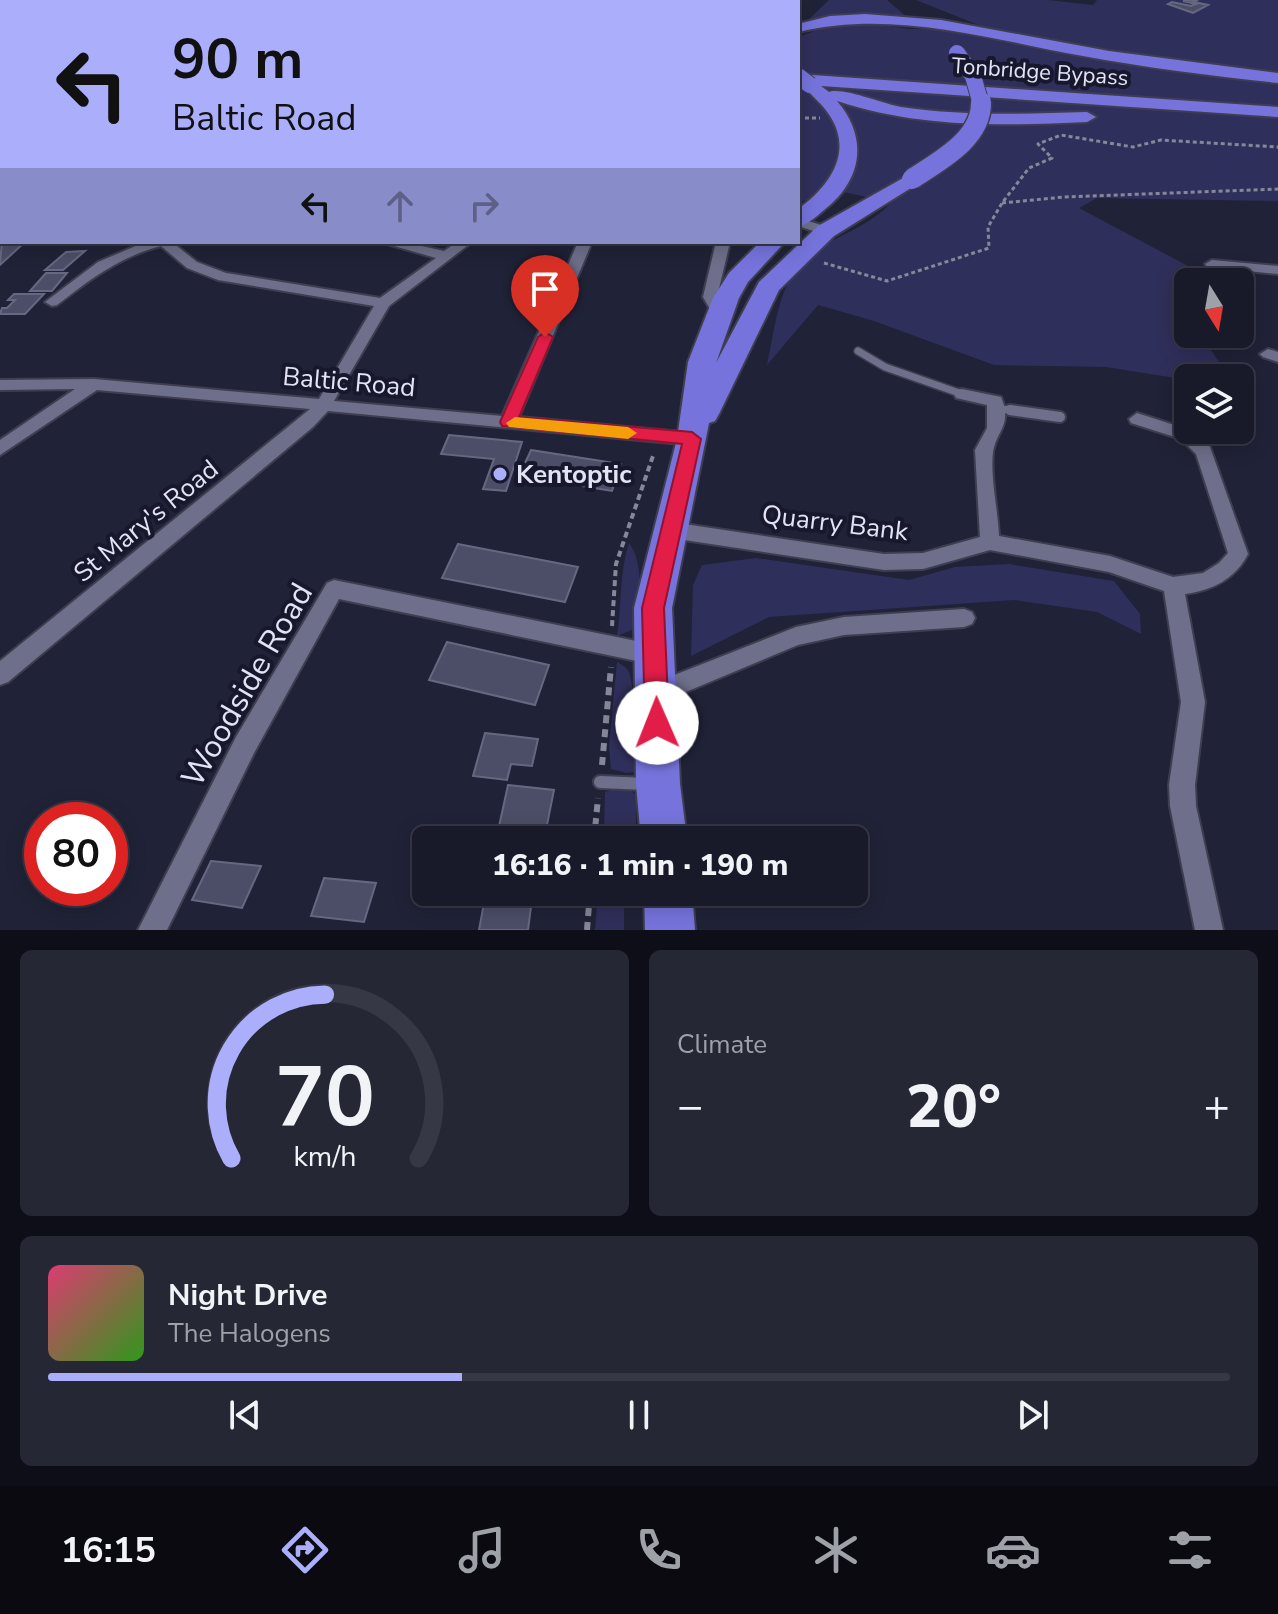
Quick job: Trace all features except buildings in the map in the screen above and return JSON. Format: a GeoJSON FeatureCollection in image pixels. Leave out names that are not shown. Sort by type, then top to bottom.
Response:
{"type":"FeatureCollection","features":[{"type":"Feature","properties":{"kind":"highway"},"geometry":{"type":"LineString","coordinates":[[692,439],[768,287],[826,231],[912,179],[969,137],[982,110],[979,85],[936,33],[896,4]]}},
{"type":"Feature","properties":{"kind":"highway"},"geometry":{"type":"LineString","coordinates":[[800,23],[813,7]]}},
{"type":"Feature","properties":{"kind":"highway"},"geometry":{"type":"LineString","coordinates":[[800,25],[860,18],[898,23],[936,33],[1020,40],[1127,59],[1278,78]]}},
{"type":"Feature","properties":{"kind":"highway"},"geometry":{"type":"LineString","coordinates":[[812,85],[900,112],[955,118],[1278,119]]}},
{"type":"Feature","properties":{"kind":"highway"},"geometry":{"type":"LineString","coordinates":[[800,219],[836,187],[851,157],[849,135],[843,118],[812,85]]}},
{"type":"Feature","properties":{"kind":"highway","name":"Tonbridge Bypass"},"geometry":{"type":"LineString","coordinates":[[812,85],[1278,103]]}},
{"type":"Feature","properties":{"kind":"highway","name":"Tonbridge Bypass"},"geometry":{"type":"LineString","coordinates":[[812,85],[1278,112]]}},
{"type":"Feature","properties":{"kind":"highway"},"geometry":{"type":"LineString","coordinates":[[653,826],[658,784],[653,608],[692,439],[702,362],[719,313],[738,278],[771,244]]}},
{"type":"Feature","properties":{"kind":"highway"},"geometry":{"type":"LineString","coordinates":[[669,906],[670,930]]}},
{"type":"Feature","properties":{"kind":"street"},"geometry":{"type":"LineString","coordinates":[[800,222],[826,231]]}},
{"type":"Feature","properties":{"kind":"street"},"geometry":{"type":"LineString","coordinates":[[52,302],[108,259],[152,244]]}},
{"type":"Feature","properties":{"kind":"street"},"geometry":{"type":"LineString","coordinates":[[166,244],[192,265],[223,277],[383,303],[462,244]]}},
{"type":"Feature","properties":{"kind":"street"},"geometry":{"type":"LineString","coordinates":[[395,244],[446,256]]}},
{"type":"Feature","properties":{"kind":"street"},"geometry":{"type":"LineString","coordinates":[[508,422],[584,244]]}},
{"type":"Feature","properties":{"kind":"street"},"geometry":{"type":"LineString","coordinates":[[719,313],[710,297],[723,244]]}},
{"type":"Feature","properties":{"kind":"street"},"geometry":{"type":"LineString","coordinates":[[1212,264],[1278,270]]}},
{"type":"Feature","properties":{"kind":"street","name":"St Mary's Road"},"geometry":{"type":"LineString","coordinates":[[0,675],[295,433],[323,406],[383,303]]}},
{"type":"Feature","properties":{"kind":"street"},"geometry":{"type":"LineString","coordinates":[[0,449],[94,384]]}},
{"type":"Feature","properties":{"kind":"street","name":"Baltic Road"},"geometry":{"type":"LineString","coordinates":[[0,385],[94,384],[692,439]]}},
{"type":"Feature","properties":{"kind":"street"},"geometry":{"type":"LineString","coordinates":[[962,394],[995,401],[996,428],[984,450],[990,542]]}},
{"type":"Feature","properties":{"kind":"street"},"geometry":{"type":"LineString","coordinates":[[1137,419],[1187,435],[1204,451],[1238,554],[1232,566],[1221,575],[1184,586],[1173,586],[1193,702],[1182,785],[1183,806],[1209,930]]}},
{"type":"Feature","properties":{"kind":"street","name":"Quarry Bank"},"geometry":{"type":"LineString","coordinates":[[671,530],[884,562],[923,561],[990,542],[1110,564],[1173,586]]}},
{"type":"Feature","properties":{"kind":"street","name":"Woodside Road"},"geometry":{"type":"LineString","coordinates":[[152,930],[245,745],[334,589],[657,674]]}},
{"type":"Feature","properties":{"kind":"street"},"geometry":{"type":"LineString","coordinates":[[657,674],[844,626],[964,618]]}},
{"type":"Feature","properties":{"kind":"lane"},"geometry":{"type":"LineString","coordinates":[[858,351],[885,367],[962,394]]}},
{"type":"Feature","properties":{"kind":"lane"},"geometry":{"type":"LineString","coordinates":[[995,408],[1060,417]]}},
{"type":"Feature","properties":{"kind":"lane"},"geometry":{"type":"LineString","coordinates":[[600,782],[658,784]]}},
{"type":"Feature","properties":{"kind":"path"},"geometry":{"type":"LineString","coordinates":[[799,255],[887,281],[989,248],[988,227],[1002,203],[1029,168],[1052,158],[1038,144],[1061,135],[1133,147],[1161,140],[1278,147]]}},
{"type":"Feature","properties":{"kind":"path"},"geometry":{"type":"LineString","coordinates":[[1002,203],[1079,196],[1278,189]]}},
{"type":"Feature","properties":{"kind":"path"},"geometry":{"type":"LineString","coordinates":[[587,930],[589,906]]}},
{"type":"Feature","properties":{"kind":"shaded area"},"geometry":{"type":"Polygon","coordinates":[[[829,0],[887,0],[910,20],[807,21],[829,0]]]}},
{"type":"Feature","properties":{"kind":"shaded area"},"geometry":{"type":"Polygon","coordinates":[[[916,0],[1048,0],[1093,5],[1097,0],[1278,0],[1278,201],[1097,198],[1079,208],[1188,266],[1190,268],[1174,268],[1174,348],[1210,348],[1220,364],[1174,364],[1174,378],[1106,367],[994,365],[874,321],[818,305],[767,365],[778,310],[795,271],[814,252],[871,220],[891,202],[843,192],[800,202],[800,36],[831,25],[862,22],[910,29],[986,28],[916,0]]]}},
{"type":"Feature","properties":{"kind":"shaded area"},"geometry":{"type":"Polygon","coordinates":[[[629,543],[639,573],[638,609],[634,629],[617,636],[624,566],[629,543]]]}},
{"type":"Feature","properties":{"kind":"shaded area"},"geometry":{"type":"Polygon","coordinates":[[[756,558],[909,580],[955,567],[1009,564],[1114,581],[1140,614],[1141,634],[1097,612],[1014,600],[769,617],[691,656],[693,585],[702,565],[756,558]]]}},
{"type":"Feature","properties":{"kind":"shaded area"},"geometry":{"type":"Polygon","coordinates":[[[617,662],[627,669],[632,687],[635,772],[611,769],[609,747],[617,662]]]}},
{"type":"Feature","properties":{"kind":"shaded area"},"geometry":{"type":"Polygon","coordinates":[[[630,790],[636,795],[636,826],[604,826],[605,792],[630,790]]]}},
{"type":"Feature","properties":{"kind":"shaded area"},"geometry":{"type":"Polygon","coordinates":[[[597,906],[624,906],[624,930],[595,930],[597,906]]]}},
{"type":"Feature","properties":{"kind":"slow traffic"},"geometry":{"type":"LineString","coordinates":[[515,423],[628,433]]}},
{"type":"Feature","properties":{"kind":"place","name":"Kentoptic"},"geometry":{"type":"Point","coordinates":[500,474]}},
{"type":"Feature","properties":{"kind":"route"},"geometry":{"type":"LineString","coordinates":[[545,337],[508,422],[692,439],[653,608],[657,723]]}}]}
